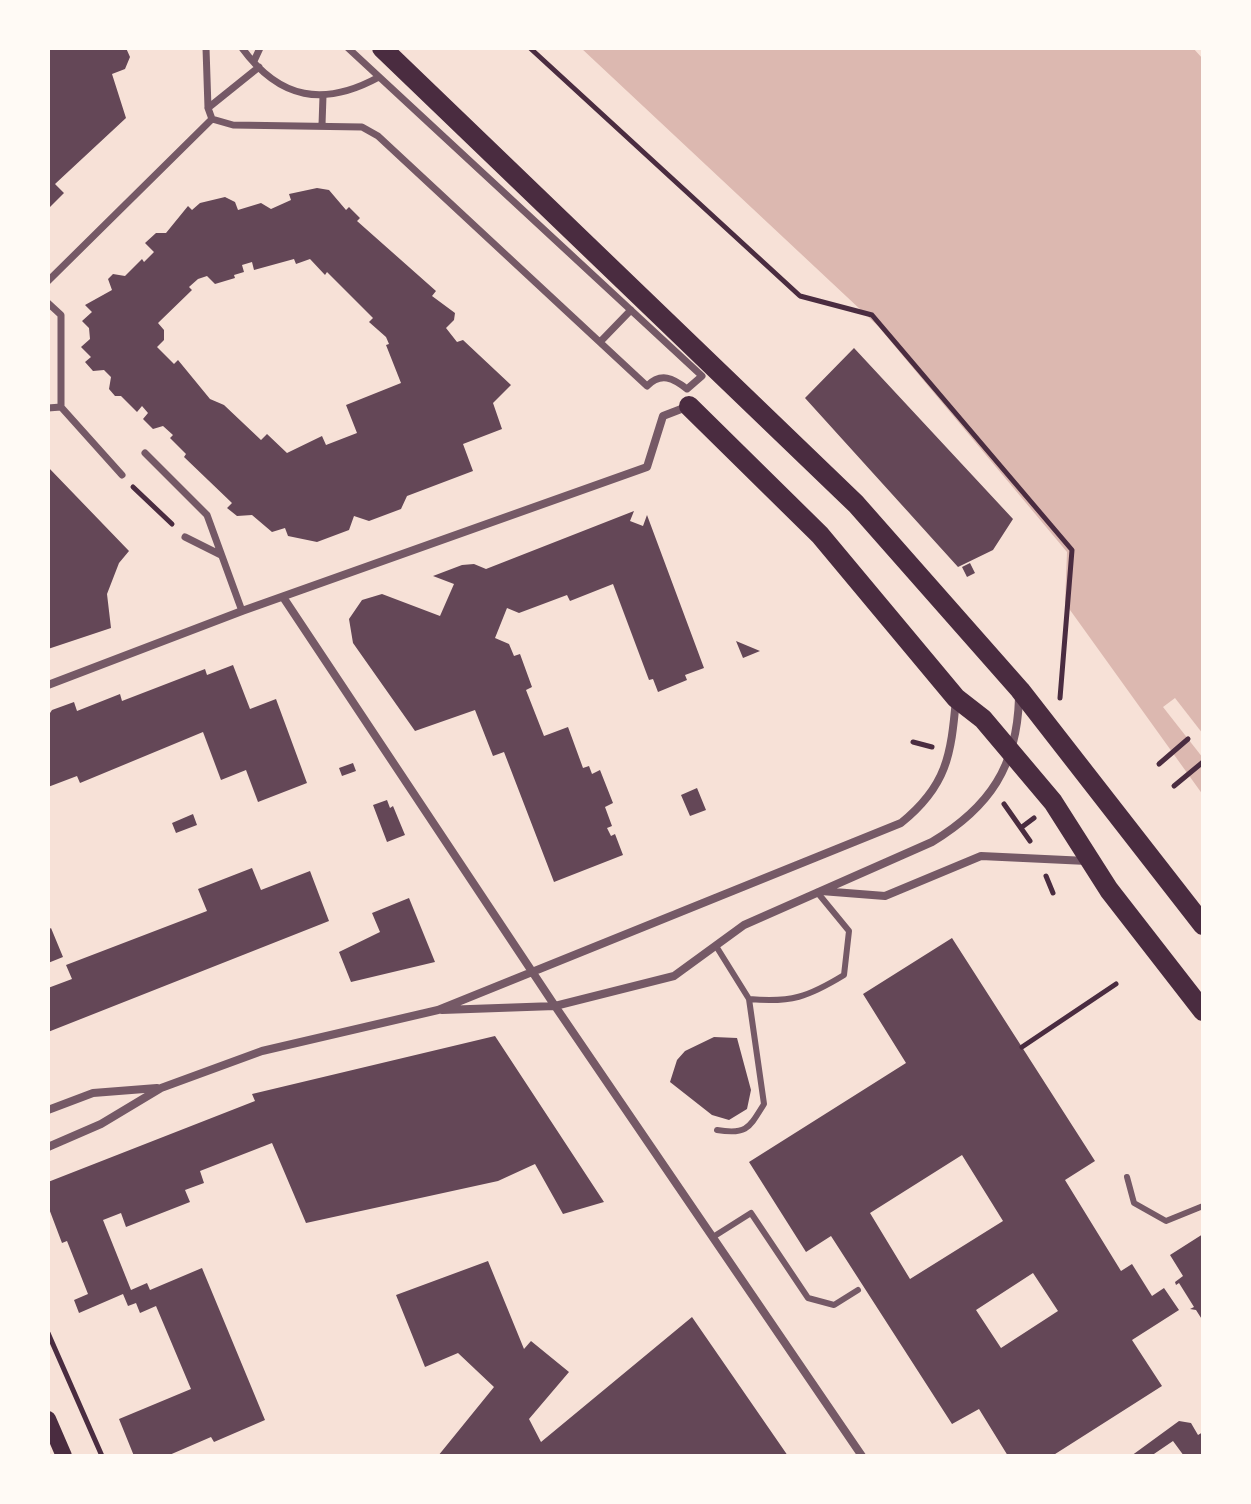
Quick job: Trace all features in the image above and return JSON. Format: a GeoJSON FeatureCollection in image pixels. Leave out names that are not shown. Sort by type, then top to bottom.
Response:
{"type":"FeatureCollection","features":[{"type":"Feature","properties":{"kind":"main road"},"geometry":{"type":"LineString","coordinates":[[382,48],[856,504],[1020,690],[1203,925]]}},
{"type":"Feature","properties":{"kind":"main road"},"geometry":{"type":"LineString","coordinates":[[689,406],[820,535],[956,698],[983,719],[1074,830],[1088,862],[1203,1011]]}},
{"type":"Feature","properties":{"kind":"main road"},"geometry":{"type":"LineString","coordinates":[[48,1419],[64,1456]]}},
{"type":"Feature","properties":{"kind":"street"},"geometry":{"type":"LineString","coordinates":[[206,48],[208,108],[212,119]]}},
{"type":"Feature","properties":{"kind":"street"},"geometry":{"type":"LineString","coordinates":[[242,48],[284,87],[323,96],[344,94],[379,77]]}},
{"type":"Feature","properties":{"kind":"street"},"geometry":{"type":"LineString","coordinates":[[208,108],[256,64],[260,48]]}},
{"type":"Feature","properties":{"kind":"street"},"geometry":{"type":"LineString","coordinates":[[212,119],[233,125],[362,127],[378,136],[647,386],[654,379],[664,377],[687,389],[702,376],[348,48]]}},
{"type":"Feature","properties":{"kind":"street"},"geometry":{"type":"LineString","coordinates":[[322,125],[323,96]]}},
{"type":"Feature","properties":{"kind":"street"},"geometry":{"type":"LineString","coordinates":[[48,281],[212,119]]}},
{"type":"Feature","properties":{"kind":"street"},"geometry":{"type":"LineString","coordinates":[[48,303],[61,315],[61,407],[122,475]]}},
{"type":"Feature","properties":{"kind":"street"},"geometry":{"type":"LineString","coordinates":[[600,342],[631,310]]}},
{"type":"Feature","properties":{"kind":"street"},"geometry":{"type":"LineString","coordinates":[[48,685],[242,611],[647,467],[663,416],[689,406]]}},
{"type":"Feature","properties":{"kind":"street"},"geometry":{"type":"LineString","coordinates":[[48,408],[61,407]]}},
{"type":"Feature","properties":{"kind":"street"},"geometry":{"type":"LineString","coordinates":[[145,453],[207,515],[242,611]]}},
{"type":"Feature","properties":{"kind":"street"},"geometry":{"type":"LineString","coordinates":[[185,537],[221,555]]}},
{"type":"Feature","properties":{"kind":"street"},"geometry":{"type":"LineString","coordinates":[[283,597],[555,1006],[862,1456]]}},
{"type":"Feature","properties":{"kind":"street"},"geometry":{"type":"LineString","coordinates":[[438,1010],[555,1006],[674,976],[744,925],[932,842],[962,824],[994,791],[1010,751],[1020,690]]}},
{"type":"Feature","properties":{"kind":"street"},"geometry":{"type":"LineString","coordinates":[[48,1147],[101,1124],[161,1088],[262,1051],[438,1010],[901,823],[932,794],[943,775],[951,753],[956,698]]}},
{"type":"Feature","properties":{"kind":"street"},"geometry":{"type":"LineString","coordinates":[[816,891],[885,896],[981,856],[1088,862]]}},
{"type":"Feature","properties":{"kind":"street"},"geometry":{"type":"LineString","coordinates":[[48,1110],[93,1093],[161,1088]]}},
{"type":"Feature","properties":{"kind":"lane"},"geometry":{"type":"LineString","coordinates":[[749,999],[777,1002],[810,996],[844,975],[849,931],[816,891]]}},
{"type":"Feature","properties":{"kind":"lane"},"geometry":{"type":"LineString","coordinates":[[716,946],[749,999],[764,1104],[750,1127],[737,1133],[717,1130]]}},
{"type":"Feature","properties":{"kind":"lane"},"geometry":{"type":"LineString","coordinates":[[1127,1177],[1134,1203],[1166,1221],[1203,1206]]}},
{"type":"Feature","properties":{"kind":"lane"},"geometry":{"type":"LineString","coordinates":[[713,1237],[751,1213],[808,1298],[834,1305],[858,1290]]}},
{"type":"Feature","properties":{"kind":"path"},"geometry":{"type":"LineString","coordinates":[[530,48],[800,296],[872,315],[1072,550],[1060,703]]}},
{"type":"Feature","properties":{"kind":"path"},"geometry":{"type":"LineString","coordinates":[[122,475],[185,537]]}},
{"type":"Feature","properties":{"kind":"path"},"geometry":{"type":"LineString","coordinates":[[1159,764],[1188,739]]}},
{"type":"Feature","properties":{"kind":"path"},"geometry":{"type":"LineString","coordinates":[[1174,786],[1203,762]]}},
{"type":"Feature","properties":{"kind":"path"},"geometry":{"type":"LineString","coordinates":[[1022,1047],[1116,984]]}},
{"type":"Feature","properties":{"kind":"path"},"geometry":{"type":"LineString","coordinates":[[48,1333],[102,1456]]}},
{"type":"Feature","properties":{"kind":"shaded area"},"geometry":{"type":"Polygon","coordinates":[[[581,48],[1193,48],[1203,59],[1203,795],[1065,603],[1067,552],[878,326],[581,48]]]}},
{"type":"Feature","properties":{"kind":"pier"},"geometry":{"type":"Polygon","coordinates":[[[1175,698],[1203,734],[1203,758],[1163,707],[1175,698]]]}},
{"type":"Feature","properties":{"kind":"building"},"geometry":{"type":"Polygon","coordinates":[[[48,48],[126,48],[130,57],[125,69],[112,74],[126,118],[55,184],[64,193],[48,209],[48,48]]]}},
{"type":"Feature","properties":{"kind":"building"},"geometry":{"type":"Polygon","coordinates":[[[317,188],[329,190],[346,210],[349,207],[360,218],[357,221],[436,291],[432,296],[455,313],[454,320],[446,328],[457,342],[463,340],[511,385],[493,403],[502,429],[463,444],[473,471],[407,496],[401,509],[369,521],[354,516],[349,530],[317,542],[288,536],[285,528],[272,532],[252,515],[237,516],[227,508],[232,503],[184,457],[186,454],[170,438],[173,435],[163,426],[153,429],[143,419],[148,413],[142,406],[137,412],[121,396],[115,396],[109,389],[111,377],[104,370],[93,371],[85,362],[91,357],[81,347],[90,339],[89,328],[82,321],[92,312],[85,305],[112,290],[108,279],[113,274],[125,276],[142,259],[144,262],[154,252],[145,243],[156,233],[166,233],[188,206],[192,210],[200,203],[225,197],[235,202],[238,210],[261,203],[271,209],[291,200],[289,194],[317,188]],[[294,259],[254,270],[252,262],[242,265],[244,272],[234,275],[235,278],[215,284],[207,276],[198,279],[189,287],[192,290],[158,323],[164,330],[164,340],[157,347],[174,364],[178,360],[210,399],[224,405],[261,440],[267,434],[287,453],[322,436],[326,445],[357,433],[346,405],[401,383],[386,345],[389,344],[386,337],[369,322],[373,318],[310,259],[296,264],[294,259]]]}},
{"type":"Feature","properties":{"kind":"building"},"geometry":{"type":"Polygon","coordinates":[[[854,348],[1013,519],[993,550],[958,567],[805,398],[854,348]]]}},
{"type":"Feature","properties":{"kind":"building"},"geometry":{"type":"Polygon","coordinates":[[[48,467],[129,551],[119,563],[107,594],[111,628],[48,649],[48,467]]]}},
{"type":"Feature","properties":{"kind":"building"},"geometry":{"type":"Polygon","coordinates":[[[634,511],[630,521],[643,526],[647,515],[704,668],[685,675],[687,680],[658,692],[653,679],[649,680],[613,584],[570,601],[567,595],[519,613],[507,608],[495,638],[509,644],[514,656],[520,654],[532,687],[526,690],[544,736],[568,727],[583,768],[589,766],[592,774],[600,770],[613,803],[605,807],[612,826],[607,828],[611,836],[615,834],[623,855],[554,882],[504,752],[493,756],[475,710],[415,731],[353,643],[349,619],[362,600],[382,594],[440,616],[454,584],[433,576],[462,565],[474,564],[486,569],[634,511]]]}},
{"type":"Feature","properties":{"kind":"building"},"geometry":{"type":"Polygon","coordinates":[[[970,563],[975,573],[967,577],[962,567],[970,563]]]}},
{"type":"Feature","properties":{"kind":"building"},"geometry":{"type":"Polygon","coordinates":[[[736,641],[760,651],[743,658],[736,641]]]}},
{"type":"Feature","properties":{"kind":"building"},"geometry":{"type":"Polygon","coordinates":[[[233,665],[250,709],[276,699],[307,783],[258,802],[246,770],[221,780],[203,732],[80,783],[77,776],[48,787],[48,716],[52,710],[74,702],[77,711],[120,694],[122,701],[205,669],[207,675],[233,665]]]}},
{"type":"Feature","properties":{"kind":"building"},"geometry":{"type":"Polygon","coordinates":[[[353,763],[356,771],[342,776],[339,768],[353,763]]]}},
{"type":"Feature","properties":{"kind":"building"},"geometry":{"type":"Polygon","coordinates":[[[697,788],[706,810],[690,816],[681,795],[697,788]]]}},
{"type":"Feature","properties":{"kind":"building"},"geometry":{"type":"Polygon","coordinates":[[[387,800],[390,808],[393,806],[405,835],[387,842],[373,805],[387,800]]]}},
{"type":"Feature","properties":{"kind":"building"},"geometry":{"type":"Polygon","coordinates":[[[193,814],[197,825],[176,833],[172,823],[193,814]]]}},
{"type":"Feature","properties":{"kind":"building"},"geometry":{"type":"Polygon","coordinates":[[[252,868],[261,890],[310,871],[329,921],[48,1032],[48,988],[72,979],[66,965],[207,911],[198,889],[252,868]]]}},
{"type":"Feature","properties":{"kind":"building"},"geometry":{"type":"Polygon","coordinates":[[[409,898],[435,962],[351,982],[339,952],[380,932],[372,913],[409,898]]]}},
{"type":"Feature","properties":{"kind":"building"},"geometry":{"type":"Polygon","coordinates":[[[51,928],[63,957],[48,963],[48,930],[51,928]]]}},
{"type":"Feature","properties":{"kind":"building"},"geometry":{"type":"Polygon","coordinates":[[[952,938],[1095,1161],[1065,1180],[1121,1271],[1132,1264],[1152,1296],[1164,1288],[1179,1310],[1132,1340],[1162,1386],[1052,1456],[1008,1456],[979,1409],[952,1424],[831,1236],[806,1252],[749,1162],[906,1063],[863,994],[952,938]],[[962,1155],[870,1213],[910,1279],[1003,1221],[962,1155]],[[1033,1273],[976,1310],[1001,1348],[1058,1311],[1033,1273]]]}},
{"type":"Feature","properties":{"kind":"building"},"geometry":{"type":"Polygon","coordinates":[[[495,1036],[604,1202],[563,1214],[535,1164],[498,1181],[306,1223],[272,1143],[200,1171],[204,1183],[185,1190],[190,1202],[126,1227],[121,1213],[103,1220],[131,1290],[147,1283],[150,1290],[202,1268],[265,1420],[214,1442],[211,1437],[167,1456],[134,1456],[119,1419],[191,1389],[156,1306],[140,1313],[136,1303],[128,1306],[123,1294],[79,1313],[74,1300],[88,1294],[67,1241],[62,1243],[48,1206],[48,1182],[255,1101],[252,1094],[495,1036]]]}},
{"type":"Feature","properties":{"kind":"building"},"geometry":{"type":"Polygon","coordinates":[[[714,1037],[737,1038],[751,1090],[747,1109],[729,1120],[712,1115],[670,1082],[677,1060],[685,1051],[714,1037]]]}},
{"type":"Feature","properties":{"kind":"building"},"geometry":{"type":"Polygon","coordinates":[[[1203,1234],[1203,1321],[1196,1310],[1190,1309],[1194,1307],[1179,1283],[1176,1285],[1175,1282],[1183,1276],[1170,1255],[1203,1234]]]}},
{"type":"Feature","properties":{"kind":"building"},"geometry":{"type":"Polygon","coordinates":[[[488,1261],[524,1349],[531,1341],[569,1372],[529,1419],[541,1442],[692,1317],[788,1456],[438,1456],[494,1387],[458,1353],[425,1367],[396,1295],[488,1261]]]}},
{"type":"Feature","properties":{"kind":"building"},"geometry":{"type":"Polygon","coordinates":[[[1179,1421],[1191,1423],[1198,1435],[1203,1432],[1203,1456],[1184,1456],[1173,1441],[1151,1456],[1131,1456],[1179,1421]]]}}]}
